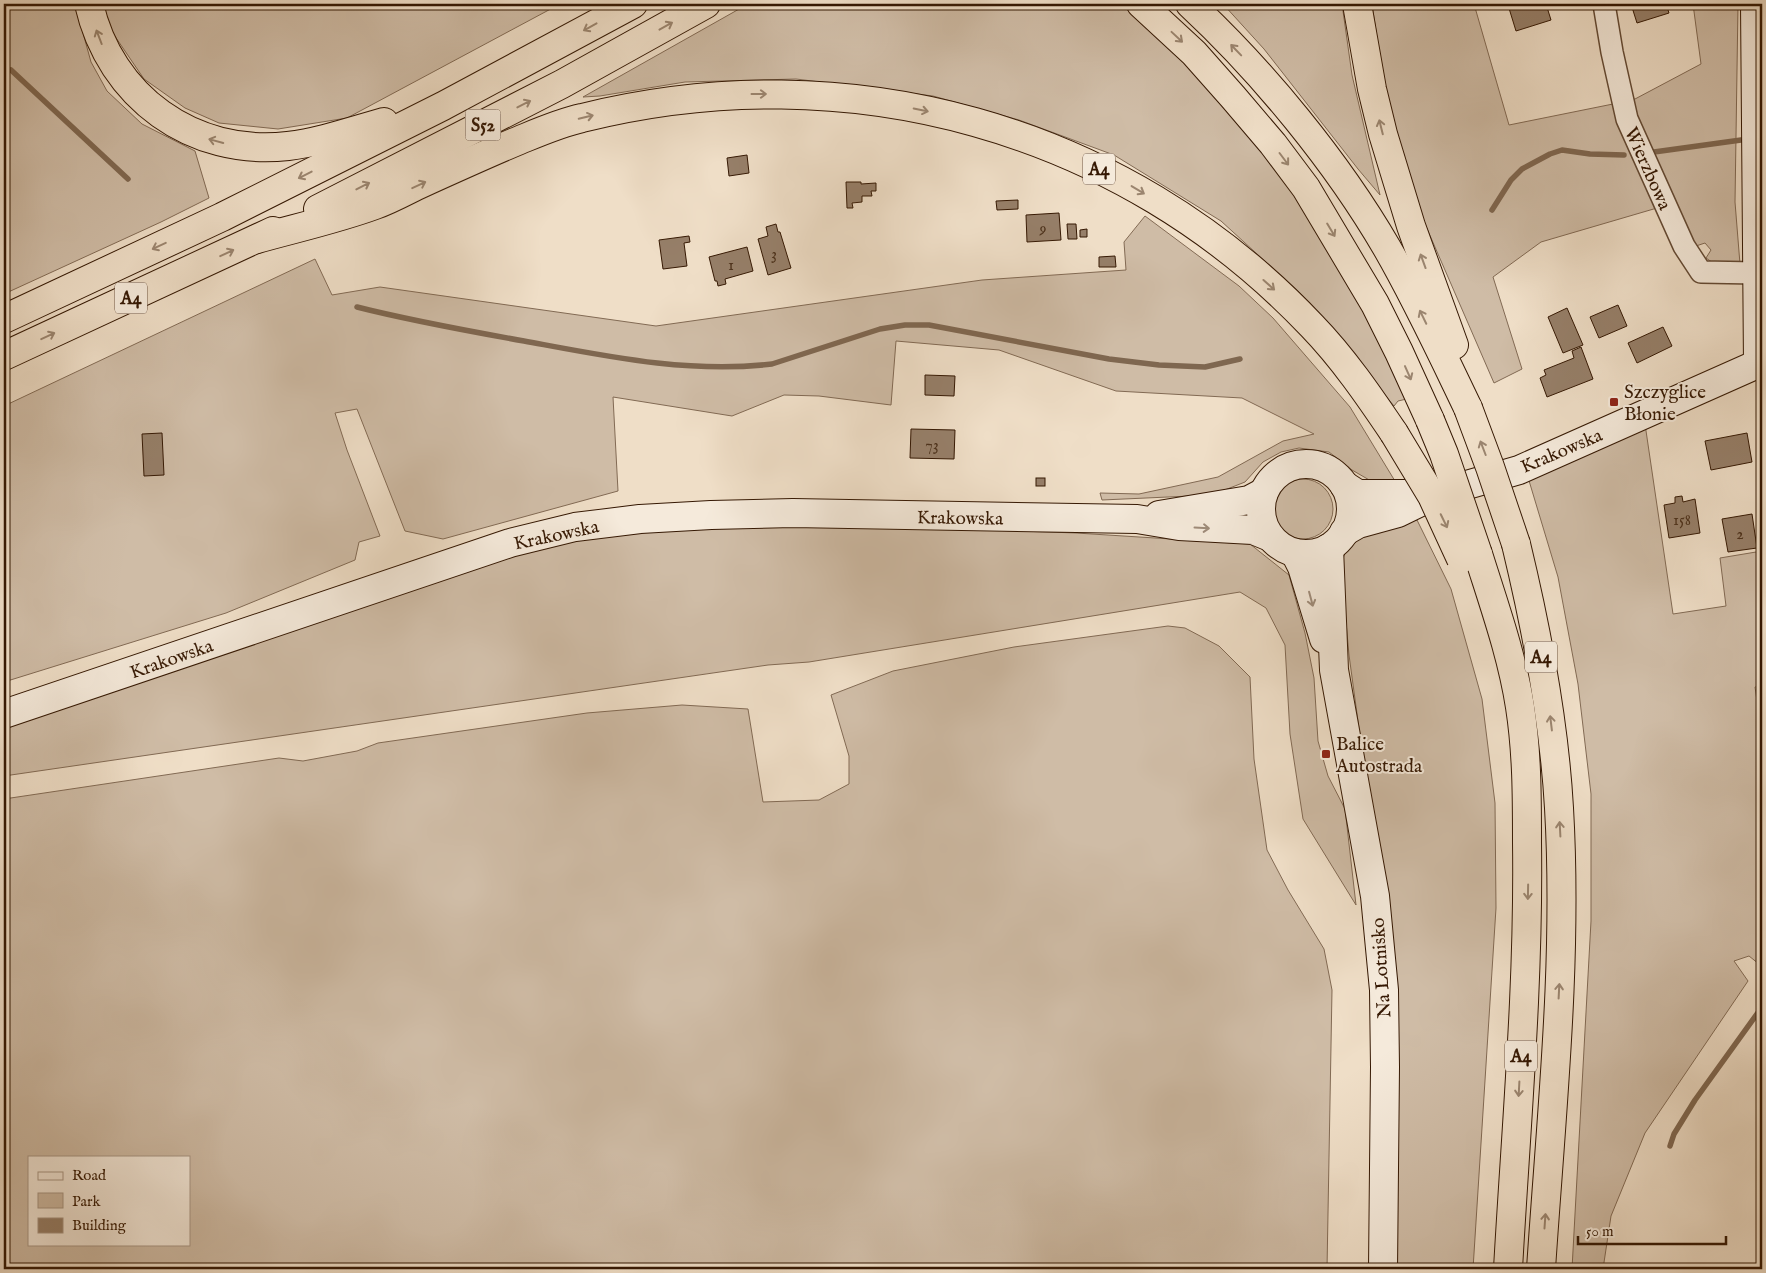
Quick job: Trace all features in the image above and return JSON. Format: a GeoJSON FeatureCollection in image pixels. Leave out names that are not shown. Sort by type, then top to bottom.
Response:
{"type":"FeatureCollection","features":[{"type":"Feature","properties":{"kind":"highway"},"geometry":{"type":"LineString","coordinates":[[89,4],[106,53],[130,88],[161,115],[180,127],[203,137],[244,146],[287,146],[317,142],[443,106]]}},
{"type":"Feature","properties":{"kind":"highway","name":"S52"},"geometry":{"type":"LineString","coordinates":[[443,106],[633,4]]}},
{"type":"Feature","properties":{"kind":"highway","name":"S52"},"geometry":{"type":"LineString","coordinates":[[257,239],[562,84],[706,4]]}},
{"type":"Feature","properties":{"kind":"highway"},"geometry":{"type":"LineString","coordinates":[[1141,4],[1194,53],[1273,144],[1306,188],[1375,304],[1430,420],[1460,499],[1470,557]]}},
{"type":"Feature","properties":{"kind":"highway","name":"A4"},"geometry":{"type":"LineString","coordinates":[[1190,4],[1237,51],[1312,139],[1344,182],[1387,248],[1416,301],[1468,408],[1516,544],[1543,666],[1557,772],[1561,847],[1560,957],[1542,1269]]}},
{"type":"Feature","properties":{"kind":"highway"},"geometry":{"type":"LineString","coordinates":[[1357,4],[1372,89],[1383,134],[1411,226],[1452,340],[1468,408]]}},
{"type":"Feature","properties":{"kind":"highway","name":"A4"},"geometry":{"type":"LineString","coordinates":[[4,356],[257,239],[375,205],[537,133],[577,119],[667,100],[753,94],[806,94],[882,102],[964,119],[1010,132],[1054,148],[1127,183],[1170,209],[1208,234],[1251,268],[1313,326],[1360,384],[1394,433],[1470,557],[1514,756],[1527,843],[1529,878],[1527,956],[1508,1269]]}},
{"type":"Feature","properties":{"kind":"highway"},"geometry":{"type":"LineString","coordinates":[[4,319],[222,217],[443,106]]}},
{"type":"Feature","properties":{"kind":"main road"},"geometry":{"type":"LineString","coordinates":[[1755,4],[1756,273],[1760,363]]}},
{"type":"Feature","properties":{"kind":"main road","name":"Krakowska"},"geometry":{"type":"LineString","coordinates":[[1337,540],[1358,524],[1398,513],[1438,493],[1519,470],[1760,363]]}},
{"type":"Feature","properties":{"kind":"main road"},"geometry":{"type":"LineString","coordinates":[[1302,464],[1318,466],[1333,473],[1344,485],[1349,496],[1349,520],[1337,540],[1309,554],[1295,553],[1281,547],[1270,537],[1264,527],[1261,503],[1264,492],[1273,478],[1286,468],[1302,464]]}},
{"type":"Feature","properties":{"kind":"main road","name":"Krakowska"},"geometry":{"type":"LineString","coordinates":[[1344,485],[1358,494],[1438,493]]}},
{"type":"Feature","properties":{"kind":"main road","name":"Krakowska"},"geometry":{"type":"LineString","coordinates":[[1136,519],[1249,500],[1264,492]]}},
{"type":"Feature","properties":{"kind":"main road","name":"Krakowska"},"geometry":{"type":"LineString","coordinates":[[4,714],[510,543],[575,527],[640,519],[793,513],[1136,519],[1179,526],[1253,530],[1270,537]]}},
{"type":"Feature","properties":{"kind":"main road","name":"Na Lotnisko"},"geometry":{"type":"LineString","coordinates":[[1334,670],[1337,540]]}},
{"type":"Feature","properties":{"kind":"main road","name":"Na Lotnisko"},"geometry":{"type":"LineString","coordinates":[[1295,553],[1302,566],[1334,670],[1375,896],[1383,981],[1385,1067],[1383,1269]]}},
{"type":"Feature","properties":{"kind":"street","name":"Wierzbowa"},"geometry":{"type":"LineString","coordinates":[[1604,4],[1627,119],[1684,246],[1701,272],[1756,273]]}},
{"type":"Feature","properties":{"kind":"green space"},"geometry":{"type":"Polygon","coordinates":[[[4,4],[75,4],[91,62],[107,91],[142,124],[195,151],[209,198],[4,294],[4,4]]]}},
{"type":"Feature","properties":{"kind":"green space"},"geometry":{"type":"Polygon","coordinates":[[[102,4],[560,4],[347,118],[278,129],[219,123],[185,108],[144,79],[110,29],[102,4]]]}},
{"type":"Feature","properties":{"kind":"green space"},"geometry":{"type":"Polygon","coordinates":[[[748,4],[1120,4],[1180,52],[1268,156],[1355,289],[1411,398],[1398,401],[1394,406],[1302,295],[1221,221],[1114,155],[1019,120],[933,96],[796,79],[685,82],[583,97],[748,4]]]}},
{"type":"Feature","properties":{"kind":"green space"},"geometry":{"type":"Polygon","coordinates":[[[1223,4],[1342,4],[1352,75],[1380,195],[1264,49],[1223,4]]]}},
{"type":"Feature","properties":{"kind":"green space"},"geometry":{"type":"Polygon","coordinates":[[[1372,4],[1474,4],[1509,125],[1613,104],[1657,208],[1541,242],[1493,277],[1522,369],[1494,383],[1415,201],[1384,85],[1372,4]]]}},
{"type":"Feature","properties":{"kind":"green space"},"geometry":{"type":"Polygon","coordinates":[[[1693,4],[1738,4],[1735,202],[1740,264],[1719,267],[1706,258],[1711,250],[1705,243],[1693,247],[1627,100],[1635,99],[1701,64],[1693,4]]]}},
{"type":"Feature","properties":{"kind":"green space"},"geometry":{"type":"Polygon","coordinates":[[[1145,216],[1239,286],[1273,318],[1350,407],[1398,486],[1371,481],[1352,470],[1329,452],[1299,448],[1281,452],[1263,462],[1245,482],[1212,495],[1102,500],[1100,493],[1139,494],[1218,477],[1283,441],[1314,434],[1242,398],[1116,391],[999,350],[896,341],[891,405],[819,396],[784,395],[732,416],[613,397],[618,491],[443,539],[405,531],[357,409],[335,413],[380,536],[359,542],[355,560],[226,613],[4,682],[4,406],[315,259],[332,295],[380,287],[656,326],[982,280],[1126,270],[1124,242],[1145,216]]]}},
{"type":"Feature","properties":{"kind":"green space"},"geometry":{"type":"Polygon","coordinates":[[[1645,424],[1673,614],[1726,606],[1720,558],[1762,551],[1762,686],[1755,687],[1762,735],[1762,958],[1759,964],[1749,956],[1734,961],[1748,981],[1645,1133],[1611,1216],[1603,1269],[1572,1269],[1591,921],[1591,794],[1578,684],[1558,577],[1527,474],[1645,424]]]}},
{"type":"Feature","properties":{"kind":"green space"},"geometry":{"type":"Polygon","coordinates":[[[1297,479],[1309,479],[1325,487],[1331,497],[1333,509],[1331,521],[1325,531],[1309,539],[1297,539],[1281,531],[1273,515],[1273,503],[1281,487],[1297,479]]]}},
{"type":"Feature","properties":{"kind":"green space"},"geometry":{"type":"Polygon","coordinates":[[[1417,520],[1451,589],[1482,699],[1495,803],[1496,908],[1473,1269],[1396,1269],[1375,846],[1349,655],[1341,566],[1348,542],[1365,530],[1417,520]]]}},
{"type":"Feature","properties":{"kind":"green space"},"geometry":{"type":"Polygon","coordinates":[[[763,522],[1076,533],[1250,544],[1289,575],[1305,633],[1314,678],[1318,741],[1328,776],[1345,809],[1356,905],[1303,819],[1290,734],[1285,645],[1266,608],[1240,592],[809,662],[768,665],[4,776],[4,724],[60,705],[573,537],[763,522]]]}},
{"type":"Feature","properties":{"kind":"green space"},"geometry":{"type":"Polygon","coordinates":[[[1168,626],[1185,628],[1219,646],[1250,677],[1254,759],[1267,850],[1288,890],[1324,949],[1332,990],[1327,1269],[4,1269],[4,799],[279,758],[303,761],[357,751],[378,743],[587,713],[682,705],[748,709],[763,802],[819,800],[849,784],[849,756],[831,695],[893,671],[1014,647],[1168,626]]]}},
{"type":"Feature","properties":{"kind":"building"},"geometry":{"type":"Polygon","coordinates":[[[1546,4],[1551,20],[1516,31],[1508,5],[1546,4]]]}},
{"type":"Feature","properties":{"kind":"building"},"geometry":{"type":"Polygon","coordinates":[[[1631,4],[1666,4],[1669,13],[1637,23],[1631,4]]]}},
{"type":"Feature","properties":{"kind":"building"},"geometry":{"type":"Polygon","coordinates":[[[747,155],[749,173],[729,176],[727,158],[747,155]]]}},
{"type":"Feature","properties":{"kind":"building"},"geometry":{"type":"Polygon","coordinates":[[[846,182],[876,183],[876,191],[871,191],[872,196],[862,196],[862,202],[852,203],[853,208],[847,208],[846,182]]]}},
{"type":"Feature","properties":{"kind":"building"},"geometry":{"type":"Polygon","coordinates":[[[1018,200],[1018,209],[997,210],[996,201],[1018,200]]]}},
{"type":"Feature","properties":{"kind":"building"},"geometry":{"type":"Polygon","coordinates":[[[1059,213],[1061,240],[1027,242],[1026,215],[1059,213]]]}},
{"type":"Feature","properties":{"kind":"building"},"geometry":{"type":"Polygon","coordinates":[[[776,224],[791,268],[768,275],[758,239],[768,236],[766,227],[776,224]]]}},
{"type":"Feature","properties":{"kind":"building"},"geometry":{"type":"Polygon","coordinates":[[[1067,224],[1076,224],[1077,239],[1068,239],[1067,224]]]}},
{"type":"Feature","properties":{"kind":"building"},"geometry":{"type":"Polygon","coordinates":[[[1087,229],[1087,237],[1080,237],[1080,230],[1087,229]]]}},
{"type":"Feature","properties":{"kind":"building"},"geometry":{"type":"Polygon","coordinates":[[[689,236],[690,242],[684,243],[687,266],[663,269],[659,240],[689,236]]]}},
{"type":"Feature","properties":{"kind":"building"},"geometry":{"type":"Polygon","coordinates":[[[747,247],[753,271],[725,279],[726,284],[718,286],[709,257],[747,247]]]}},
{"type":"Feature","properties":{"kind":"building"},"geometry":{"type":"Polygon","coordinates":[[[1115,256],[1116,267],[1099,267],[1099,257],[1115,256]]]}},
{"type":"Feature","properties":{"kind":"building"},"geometry":{"type":"Polygon","coordinates":[[[1618,305],[1627,326],[1599,338],[1590,317],[1618,305]]]}},
{"type":"Feature","properties":{"kind":"building"},"geometry":{"type":"Polygon","coordinates":[[[1567,308],[1583,345],[1563,353],[1548,317],[1567,308]]]}},
{"type":"Feature","properties":{"kind":"building"},"geometry":{"type":"Polygon","coordinates":[[[1663,327],[1672,346],[1637,363],[1628,343],[1663,327]]]}},
{"type":"Feature","properties":{"kind":"building"},"geometry":{"type":"Polygon","coordinates":[[[1581,347],[1593,379],[1547,397],[1540,378],[1546,375],[1544,370],[1574,358],[1572,351],[1581,347]]]}},
{"type":"Feature","properties":{"kind":"building"},"geometry":{"type":"Polygon","coordinates":[[[925,375],[955,376],[954,396],[925,395],[925,375]]]}},
{"type":"Feature","properties":{"kind":"building"},"geometry":{"type":"Polygon","coordinates":[[[911,429],[955,430],[954,459],[910,458],[911,429]]]}},
{"type":"Feature","properties":{"kind":"building"},"geometry":{"type":"Polygon","coordinates":[[[162,433],[164,475],[144,476],[142,434],[162,433]]]}},
{"type":"Feature","properties":{"kind":"building"},"geometry":{"type":"Polygon","coordinates":[[[1747,433],[1752,462],[1711,470],[1705,441],[1747,433]]]}},
{"type":"Feature","properties":{"kind":"building"},"geometry":{"type":"Polygon","coordinates":[[[1036,478],[1045,478],[1045,486],[1036,486],[1036,478]]]}},
{"type":"Feature","properties":{"kind":"building"},"geometry":{"type":"Polygon","coordinates":[[[1682,496],[1683,502],[1695,499],[1700,533],[1669,538],[1664,505],[1675,503],[1675,497],[1682,496]]]}},
{"type":"Feature","properties":{"kind":"building"},"geometry":{"type":"Polygon","coordinates":[[[1752,514],[1757,548],[1728,552],[1722,519],[1752,514]]]}},
{"type":"Feature","properties":{"kind":"waterway"},"geometry":{"type":"LineString","coordinates":[[11,70],[128,179]]}},
{"type":"Feature","properties":{"kind":"waterway"},"geometry":{"type":"LineString","coordinates":[[1654,152],[1741,140]]}},
{"type":"Feature","properties":{"kind":"waterway"},"geometry":{"type":"LineString","coordinates":[[1492,210],[1511,180],[1522,169],[1550,154],[1562,150],[1590,154],[1624,155]]}},
{"type":"Feature","properties":{"kind":"waterway"},"geometry":{"type":"LineString","coordinates":[[357,307],[440,326],[616,358],[710,367],[772,364],[880,329],[905,325],[929,325],[1109,359],[1159,365],[1205,367],[1240,359]]}},
{"type":"Feature","properties":{"kind":"waterway"},"geometry":{"type":"LineString","coordinates":[[1670,1146],[1674,1134],[1695,1100],[1762,1007]]}},
{"type":"Feature","properties":{"kind":"place","name":"Szczyglice Błonie"},"geometry":{"type":"Point","coordinates":[1614,402]}},
{"type":"Feature","properties":{"kind":"place","name":"Balice Autostrada"},"geometry":{"type":"Point","coordinates":[1326,754]}}]}
